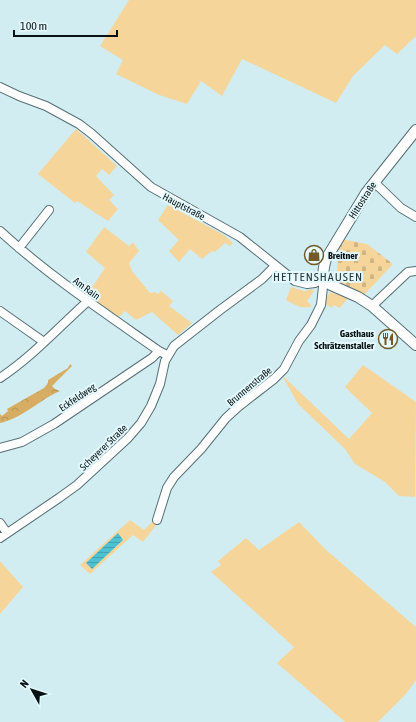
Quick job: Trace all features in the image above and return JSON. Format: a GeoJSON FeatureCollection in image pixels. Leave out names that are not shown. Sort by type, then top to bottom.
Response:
{"type":"FeatureCollection","features":[{"type":"Feature","properties":{"kind":"street","name":"Hauptstraße"},"geometry":{"type":"LineString","coordinates":[[0,87],[46,106],[79,124],[151,187],[240,237],[288,277],[300,283],[315,283],[324,278]]}},
{"type":"Feature","properties":{"kind":"street","name":"Hittostraße"},"geometry":{"type":"LineString","coordinates":[[324,278],[323,267],[326,259],[356,210],[374,182],[416,130]]}},
{"type":"Feature","properties":{"kind":"street"},"geometry":{"type":"LineString","coordinates":[[374,182],[401,208],[416,217]]}},
{"type":"Feature","properties":{"kind":"street"},"geometry":{"type":"LineString","coordinates":[[19,248],[49,210]]}},
{"type":"Feature","properties":{"kind":"street","name":"Am Rain"},"geometry":{"type":"LineString","coordinates":[[0,231],[19,248],[88,301],[159,352],[167,355]]}},
{"type":"Feature","properties":{"kind":"street"},"geometry":{"type":"LineString","coordinates":[[167,355],[174,346],[262,279],[275,266]]}},
{"type":"Feature","properties":{"kind":"street"},"geometry":{"type":"LineString","coordinates":[[372,306],[408,272],[416,271]]}},
{"type":"Feature","properties":{"kind":"street"},"geometry":{"type":"LineString","coordinates":[[324,278],[331,285],[358,297],[372,306],[416,345]]}},
{"type":"Feature","properties":{"kind":"street","name":"Brunnenstraße"},"geometry":{"type":"LineString","coordinates":[[157,520],[167,488],[174,477],[201,449],[226,418],[284,369],[298,341],[311,325],[321,305],[324,278]]}},
{"type":"Feature","properties":{"kind":"street"},"geometry":{"type":"LineString","coordinates":[[0,378],[17,367],[88,301]]}},
{"type":"Feature","properties":{"kind":"street"},"geometry":{"type":"LineString","coordinates":[[0,311],[44,342]]}},
{"type":"Feature","properties":{"kind":"street","name":"Eckfeldweg"},"geometry":{"type":"LineString","coordinates":[[0,448],[22,442],[54,424],[159,352]]}},
{"type":"Feature","properties":{"kind":"street","name":"Scheyerer Straße"},"geometry":{"type":"LineString","coordinates":[[0,538],[77,484],[128,438],[151,406],[160,384],[167,355]]}},
{"type":"Feature","properties":{"kind":"street"},"geometry":{"type":"LineString","coordinates":[[0,523],[7,533]]}},
{"type":"Feature","properties":{"kind":"green space"},"geometry":{"type":"Polygon","coordinates":[[[129,0],[416,0],[416,37],[397,54],[385,45],[353,76],[336,103],[242,59],[222,96],[201,81],[187,104],[159,95],[116,74],[123,60],[100,46],[129,0]]]}},
{"type":"Feature","properties":{"kind":"green space"},"geometry":{"type":"Polygon","coordinates":[[[76,129],[117,166],[109,175],[102,169],[96,176],[114,195],[109,200],[118,209],[108,221],[77,201],[75,203],[38,174],[76,129]]]}},
{"type":"Feature","properties":{"kind":"green space"},"geometry":{"type":"Polygon","coordinates":[[[168,205],[224,235],[233,243],[230,246],[225,243],[215,252],[212,251],[202,259],[190,249],[179,262],[169,251],[179,240],[158,220],[168,205]]]}},
{"type":"Feature","properties":{"kind":"green space"},"geometry":{"type":"Polygon","coordinates":[[[104,227],[129,246],[133,242],[139,251],[129,263],[132,271],[150,293],[155,292],[158,294],[161,291],[173,301],[169,306],[192,323],[178,335],[152,312],[136,320],[125,311],[119,317],[87,295],[105,268],[86,252],[104,227]]]}},
{"type":"Feature","properties":{"kind":"green space"},"geometry":{"type":"Polygon","coordinates":[[[341,239],[367,244],[393,264],[364,295],[338,282],[337,271],[341,239]]]}},
{"type":"Feature","properties":{"kind":"green space"},"geometry":{"type":"Polygon","coordinates":[[[291,287],[304,291],[312,289],[314,291],[307,301],[312,306],[302,307],[286,300],[291,287]]]}},
{"type":"Feature","properties":{"kind":"green space"},"geometry":{"type":"Polygon","coordinates":[[[330,292],[348,298],[340,308],[334,305],[332,308],[324,303],[330,292]]]}},
{"type":"Feature","properties":{"kind":"green space"},"geometry":{"type":"Polygon","coordinates":[[[70,364],[72,366],[52,386],[60,391],[24,413],[8,421],[0,423],[0,414],[2,416],[8,411],[7,409],[44,388],[48,383],[48,380],[68,368],[70,364]]]}},
{"type":"Feature","properties":{"kind":"green space"},"geometry":{"type":"Polygon","coordinates":[[[363,365],[416,402],[415,497],[399,496],[385,482],[355,464],[345,449],[298,404],[282,375],[349,439],[372,413],[345,387],[363,365]]]}},
{"type":"Feature","properties":{"kind":"green space"},"geometry":{"type":"Polygon","coordinates":[[[130,520],[144,530],[153,521],[157,524],[143,542],[133,535],[90,574],[80,565],[130,520]]]}},
{"type":"Feature","properties":{"kind":"green space"},"geometry":{"type":"Polygon","coordinates":[[[299,522],[326,550],[416,627],[416,680],[405,695],[378,722],[345,722],[277,663],[294,647],[211,572],[221,565],[218,561],[246,538],[259,550],[299,522]]]}},
{"type":"Feature","properties":{"kind":"green space"},"geometry":{"type":"Polygon","coordinates":[[[0,561],[23,587],[0,614],[0,561]]]}},
{"type":"Feature","properties":{"kind":"water"},"geometry":{"type":"Polygon","coordinates":[[[118,533],[123,540],[92,569],[86,563],[118,533]]]}},
{"type":"Feature","properties":{"kind":"place","name":"Breitner"},"geometry":{"type":"Point","coordinates":[314,255]}},
{"type":"Feature","properties":{"kind":"place","name":"Gasthaus Schrätzenstaller"},"geometry":{"type":"Point","coordinates":[388,339]}},
{"type":"Feature","properties":{"kind":"district","name":"HETTENSHAUSEN"},"geometry":{"type":"Point","coordinates":[318,277]}}]}
